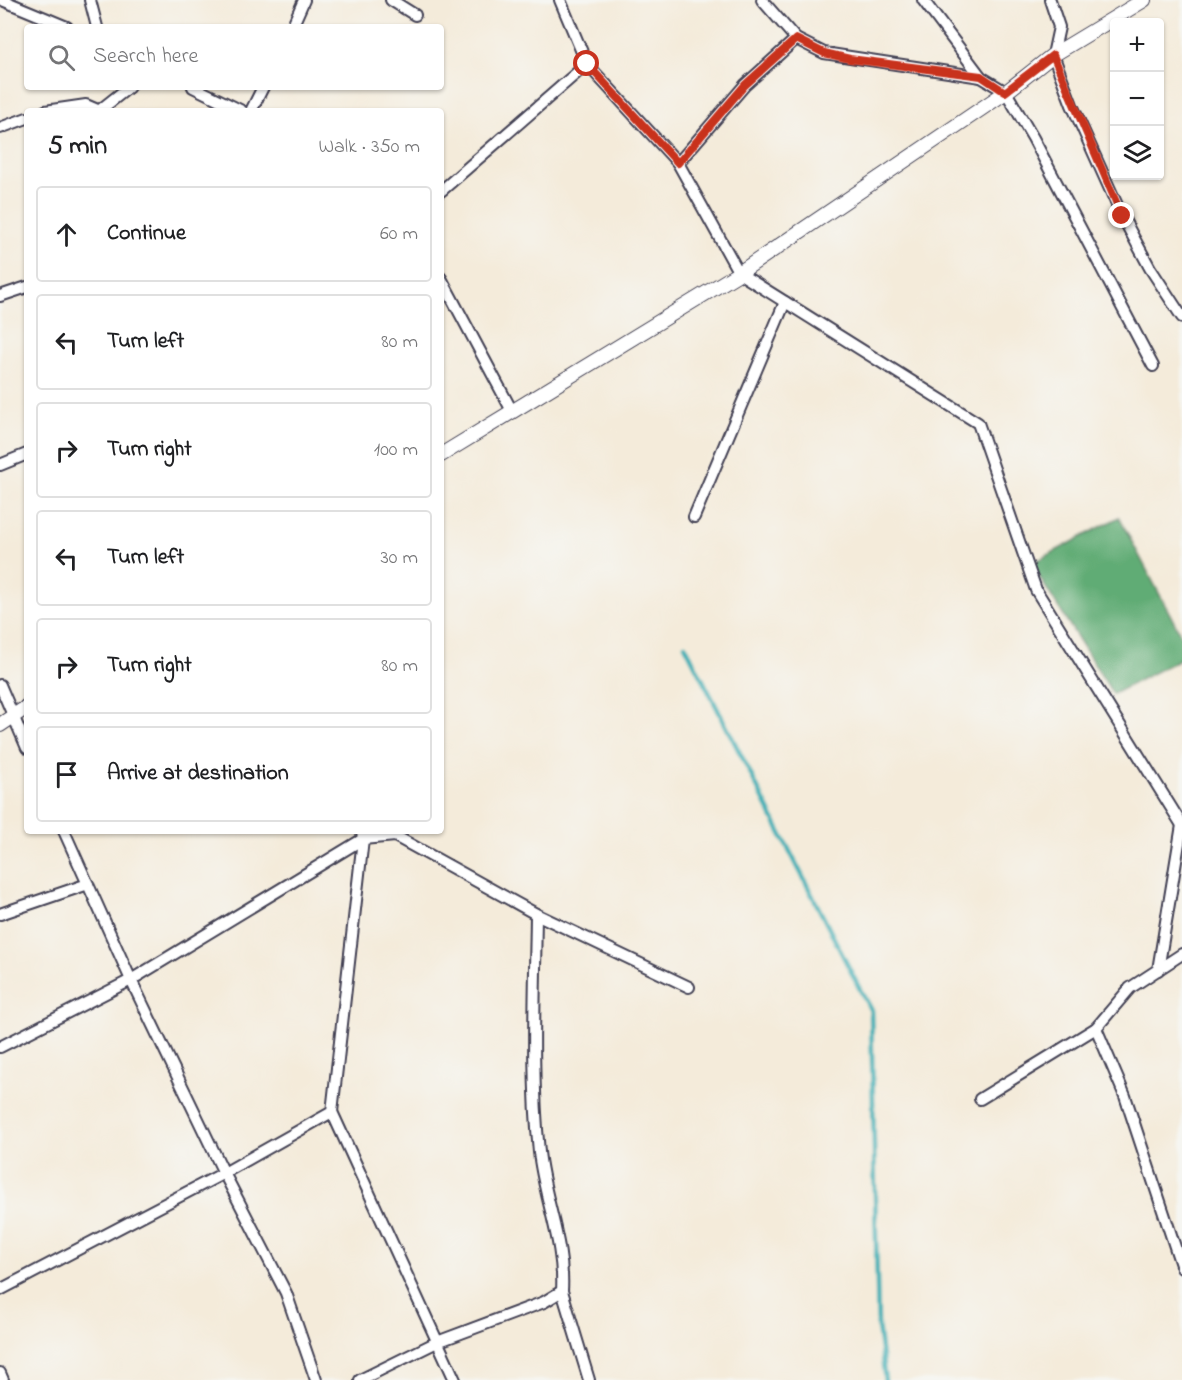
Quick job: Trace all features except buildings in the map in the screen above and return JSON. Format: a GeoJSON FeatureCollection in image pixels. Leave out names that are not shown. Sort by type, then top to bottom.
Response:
{"type":"FeatureCollection","features":[{"type":"Feature","properties":{"kind":"street"},"geometry":{"type":"LineString","coordinates":[[2,0],[60,24]]}},
{"type":"Feature","properties":{"kind":"street"},"geometry":{"type":"LineString","coordinates":[[90,0],[96,24]]}},
{"type":"Feature","properties":{"kind":"street"},"geometry":{"type":"LineString","coordinates":[[293,24],[304,0]]}},
{"type":"Feature","properties":{"kind":"street"},"geometry":{"type":"LineString","coordinates":[[391,0],[415,15]]}},
{"type":"Feature","properties":{"kind":"street"},"geometry":{"type":"LineString","coordinates":[[560,0],[587,64],[678,163],[739,273],[978,423],[1036,590],[1182,825],[1158,970]]}},
{"type":"Feature","properties":{"kind":"street"},"geometry":{"type":"LineString","coordinates":[[762,0],[796,39],[824,53],[850,59],[981,76]]}},
{"type":"Feature","properties":{"kind":"street"},"geometry":{"type":"LineString","coordinates":[[923,0],[981,76],[1005,92],[1033,138],[1154,366]]}},
{"type":"Feature","properties":{"kind":"street"},"geometry":{"type":"LineString","coordinates":[[1050,0],[1059,27],[1053,55],[1122,216],[1150,268],[1182,317]]}},
{"type":"Feature","properties":{"kind":"street"},"geometry":{"type":"LineString","coordinates":[[444,453],[739,273],[1005,92],[1053,55],[1144,0]]}},
{"type":"Feature","properties":{"kind":"street"},"geometry":{"type":"LineString","coordinates":[[678,163],[745,85],[796,39]]}},
{"type":"Feature","properties":{"kind":"street"},"geometry":{"type":"LineString","coordinates":[[444,188],[587,64]]}},
{"type":"Feature","properties":{"kind":"street"},"geometry":{"type":"LineString","coordinates":[[104,108],[125,90]]}},
{"type":"Feature","properties":{"kind":"street"},"geometry":{"type":"LineString","coordinates":[[199,90],[236,108]]}},
{"type":"Feature","properties":{"kind":"street"},"geometry":{"type":"LineString","coordinates":[[252,108],[262,90]]}},
{"type":"Feature","properties":{"kind":"street"},"geometry":{"type":"LineString","coordinates":[[66,108],[86,105],[93,108]]}},
{"type":"Feature","properties":{"kind":"street"},"geometry":{"type":"LineString","coordinates":[[0,128],[24,119]]}},
{"type":"Feature","properties":{"kind":"street"},"geometry":{"type":"LineString","coordinates":[[444,284],[512,411]]}},
{"type":"Feature","properties":{"kind":"street"},"geometry":{"type":"LineString","coordinates":[[0,296],[24,288]]}},
{"type":"Feature","properties":{"kind":"street"},"geometry":{"type":"LineString","coordinates":[[694,517],[785,302]]}},
{"type":"Feature","properties":{"kind":"street"},"geometry":{"type":"LineString","coordinates":[[0,465],[24,455]]}},
{"type":"Feature","properties":{"kind":"street"},"geometry":{"type":"LineString","coordinates":[[0,685],[24,741]]}},
{"type":"Feature","properties":{"kind":"street"},"geometry":{"type":"LineString","coordinates":[[0,725],[24,709]]}},
{"type":"Feature","properties":{"kind":"street"},"geometry":{"type":"LineString","coordinates":[[65,834],[131,980],[224,1173],[286,1293],[316,1380]]}},
{"type":"Feature","properties":{"kind":"street"},"geometry":{"type":"LineString","coordinates":[[362,835],[332,1112],[455,1380]]}},
{"type":"Feature","properties":{"kind":"street"},"geometry":{"type":"LineString","coordinates":[[0,1047],[131,980],[362,835],[395,836],[536,914],[689,987]]}},
{"type":"Feature","properties":{"kind":"street"},"geometry":{"type":"LineString","coordinates":[[0,914],[88,884]]}},
{"type":"Feature","properties":{"kind":"street"},"geometry":{"type":"LineString","coordinates":[[536,914],[534,1105],[541,1175],[563,1271],[562,1291],[589,1380]]}},
{"type":"Feature","properties":{"kind":"street"},"geometry":{"type":"LineString","coordinates":[[980,1099],[1096,1028],[1130,988],[1182,954]]}},
{"type":"Feature","properties":{"kind":"street"},"geometry":{"type":"LineString","coordinates":[[1096,1028],[1125,1096],[1182,1268]]}},
{"type":"Feature","properties":{"kind":"street"},"geometry":{"type":"LineString","coordinates":[[0,1290],[224,1173],[332,1112]]}},
{"type":"Feature","properties":{"kind":"street"},"geometry":{"type":"LineString","coordinates":[[360,1380],[437,1342],[544,1302],[562,1291]]}},
{"type":"Feature","properties":{"kind":"street"},"geometry":{"type":"LineString","coordinates":[[0,1373],[3,1380]]}},
{"type":"Feature","properties":{"kind":"green space"},"geometry":{"type":"Polygon","coordinates":[[[1119,517],[1182,637],[1182,658],[1113,694],[1031,564],[1119,517]]]}},
{"type":"Feature","properties":{"kind":"waterway"},"geometry":{"type":"LineString","coordinates":[[685,645],[871,1011],[878,1326],[885,1380]]}},
{"type":"Feature","properties":{"kind":"route"},"geometry":{"type":"LineString","coordinates":[[587,64],[678,163],[745,85],[796,39],[824,53],[850,59],[981,76],[1005,92],[1053,55],[1072,105],[1122,216]]}}]}
